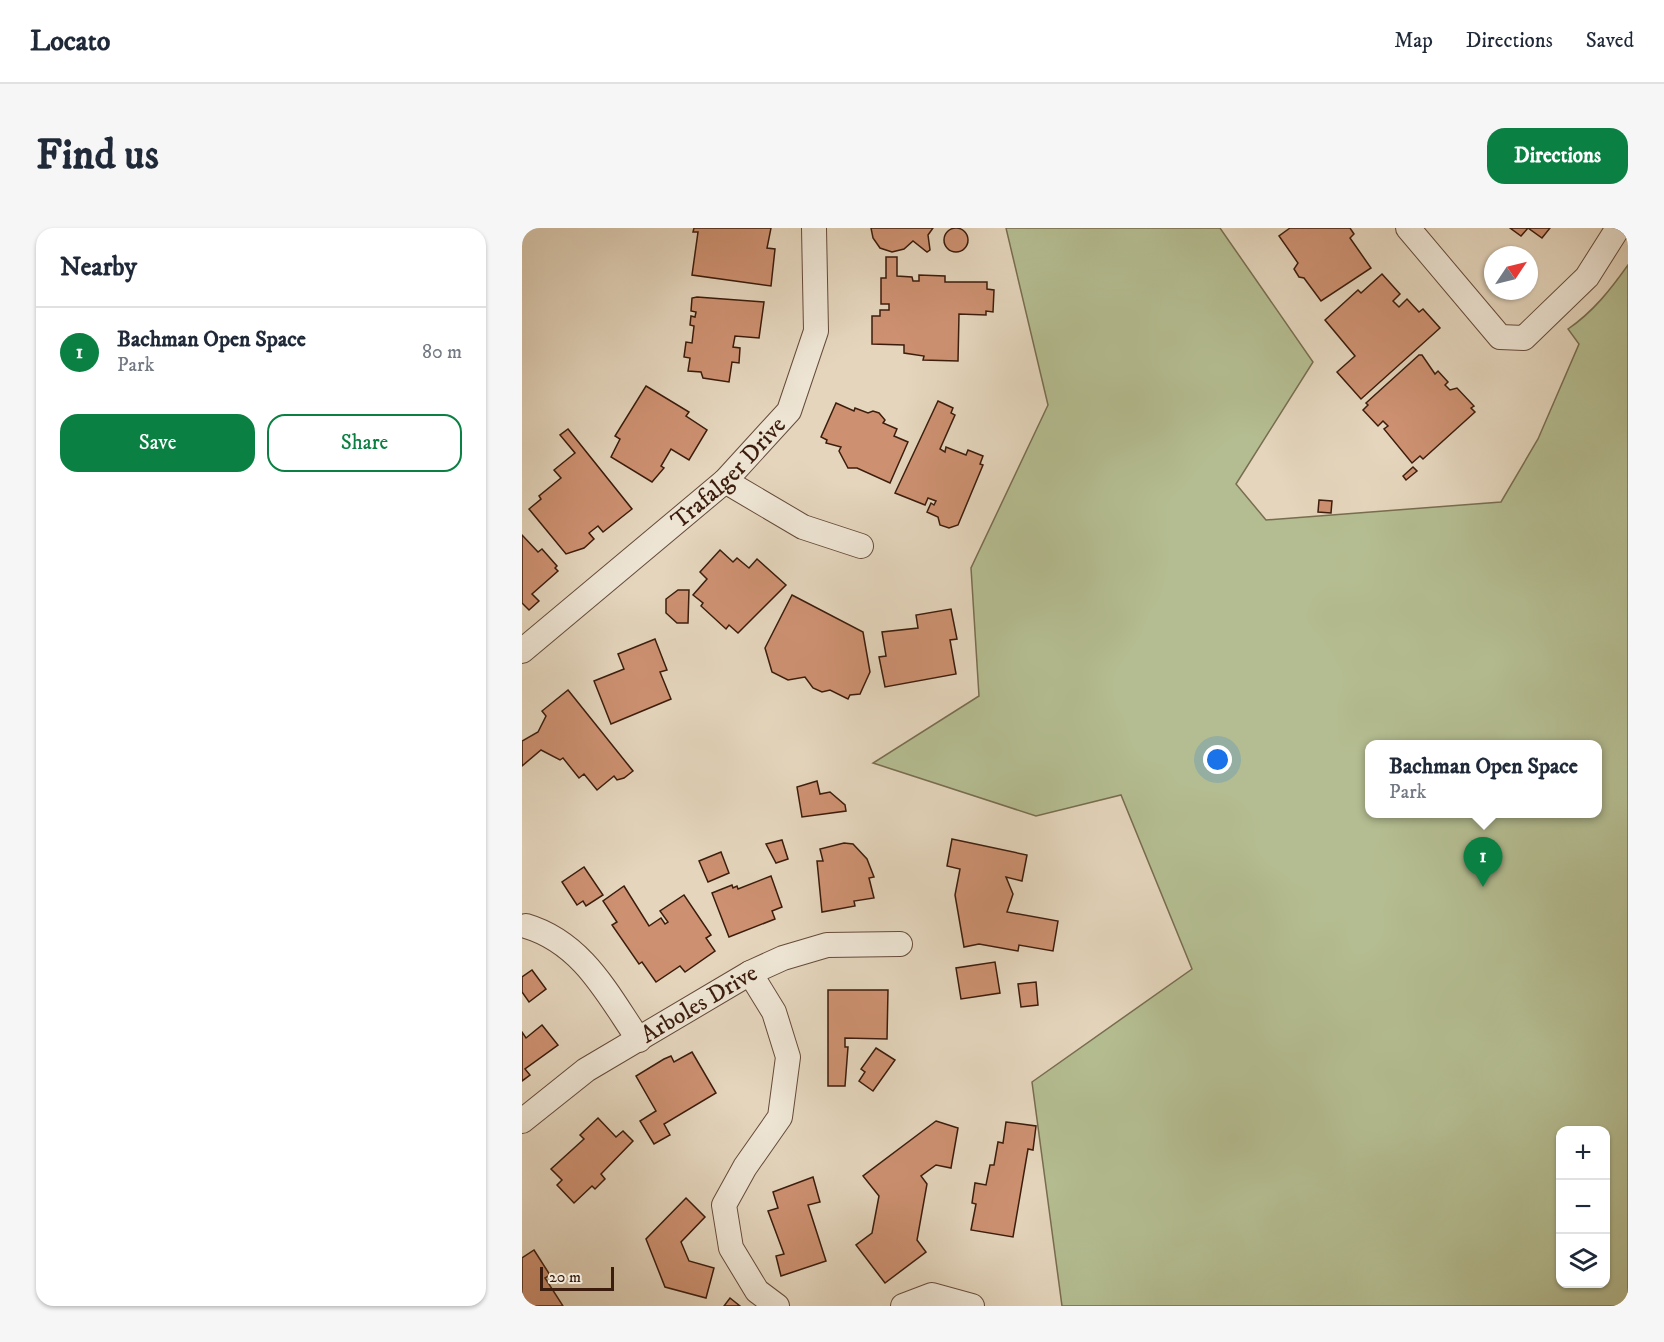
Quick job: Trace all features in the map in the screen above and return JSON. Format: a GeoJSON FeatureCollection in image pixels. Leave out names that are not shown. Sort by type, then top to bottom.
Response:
{"type":"FeatureCollection","features":[{"type":"Feature","properties":{"kind":"street","name":"Trafalger Drive"},"geometry":{"type":"LineString","coordinates":[[522,651],[725,481],[789,411],[816,332],[813,228]]}},
{"type":"Feature","properties":{"kind":"street"},"geometry":{"type":"LineString","coordinates":[[1408,228],[1500,337],[1524,338],[1587,277],[1618,228]]}},
{"type":"Feature","properties":{"kind":"street"},"geometry":{"type":"LineString","coordinates":[[725,481],[803,527],[861,546]]}},
{"type":"Feature","properties":{"kind":"street"},"geometry":{"type":"LineString","coordinates":[[526,926],[543,931],[578,956],[598,980],[639,1040]]}},
{"type":"Feature","properties":{"kind":"street","name":"Arboles Drive"},"geometry":{"type":"LineString","coordinates":[[522,1121],[586,1070],[750,974],[783,958],[827,945],[900,944]]}},
{"type":"Feature","properties":{"kind":"street"},"geometry":{"type":"LineString","coordinates":[[750,974],[774,1012],[788,1057],[780,1117],[745,1167],[724,1205],[731,1248],[757,1291],[777,1306]]}},
{"type":"Feature","properties":{"kind":"street"},"geometry":{"type":"LineString","coordinates":[[903,1306],[932,1295],[972,1306]]}},
{"type":"Feature","properties":{"kind":"green space"},"geometry":{"type":"Polygon","coordinates":[[[1006,228],[1220,228],[1313,362],[1236,484],[1266,520],[1501,502],[1538,439],[1579,344],[1568,329],[1601,300],[1628,265],[1628,1306],[1062,1306],[1032,1082],[1192,969],[1121,795],[1036,816],[873,763],[979,696],[971,568],[1048,405],[1006,228]]]}},
{"type":"Feature","properties":{"kind":"building"},"geometry":{"type":"Polygon","coordinates":[[[694,228],[771,228],[767,248],[775,249],[771,286],[692,275],[698,232],[693,232],[694,228]]]}},
{"type":"Feature","properties":{"kind":"building"},"geometry":{"type":"Polygon","coordinates":[[[871,228],[933,228],[928,235],[930,250],[927,252],[913,241],[904,249],[892,252],[880,248],[873,238],[871,228]]]}},
{"type":"Feature","properties":{"kind":"building"},"geometry":{"type":"Polygon","coordinates":[[[956,228],[961,229],[967,235],[967,245],[961,251],[956,252],[951,251],[945,245],[944,240],[945,235],[951,229],[956,228]]]}},
{"type":"Feature","properties":{"kind":"building"},"geometry":{"type":"Polygon","coordinates":[[[1290,228],[1350,228],[1354,234],[1350,238],[1371,268],[1321,301],[1304,278],[1299,277],[1294,269],[1298,263],[1279,236],[1290,228]]]}},
{"type":"Feature","properties":{"kind":"building"},"geometry":{"type":"Polygon","coordinates":[[[1510,228],[1528,228],[1521,236],[1510,228]]]}},
{"type":"Feature","properties":{"kind":"building"},"geometry":{"type":"Polygon","coordinates":[[[1528,228],[1550,228],[1542,238],[1528,228]]]}},
{"type":"Feature","properties":{"kind":"building"},"geometry":{"type":"Polygon","coordinates":[[[886,257],[897,257],[897,276],[912,277],[913,281],[919,281],[919,275],[945,276],[945,282],[987,282],[987,289],[994,290],[993,312],[986,311],[986,315],[959,314],[958,361],[923,360],[924,356],[904,353],[904,345],[872,344],[872,316],[880,316],[880,310],[889,310],[889,304],[881,304],[881,278],[886,278],[886,257]]]}},
{"type":"Feature","properties":{"kind":"building"},"geometry":{"type":"Polygon","coordinates":[[[1382,274],[1400,294],[1393,301],[1399,307],[1407,299],[1419,312],[1423,309],[1440,328],[1361,399],[1337,372],[1355,356],[1325,320],[1358,290],[1361,293],[1382,274]]]}},
{"type":"Feature","properties":{"kind":"building"},"geometry":{"type":"Polygon","coordinates":[[[692,298],[764,302],[759,338],[735,336],[733,347],[740,348],[739,363],[732,362],[729,382],[703,378],[701,372],[688,371],[690,358],[684,357],[686,342],[692,343],[694,326],[690,325],[691,316],[695,317],[696,312],[691,311],[692,298]]]}},
{"type":"Feature","properties":{"kind":"building"},"geometry":{"type":"Polygon","coordinates":[[[1419,355],[1422,355],[1435,374],[1438,371],[1448,382],[1445,385],[1450,390],[1457,388],[1474,406],[1471,408],[1475,412],[1423,459],[1420,456],[1412,463],[1384,429],[1388,426],[1383,421],[1378,426],[1363,410],[1368,405],[1366,403],[1419,355]]]}},
{"type":"Feature","properties":{"kind":"building"},"geometry":{"type":"Polygon","coordinates":[[[646,386],[689,412],[686,416],[707,430],[689,460],[671,449],[661,466],[664,468],[652,482],[611,457],[620,439],[615,436],[646,386]]]}},
{"type":"Feature","properties":{"kind":"building"},"geometry":{"type":"Polygon","coordinates":[[[938,401],[953,408],[951,413],[955,415],[940,449],[945,452],[946,447],[966,455],[968,450],[983,456],[980,464],[983,465],[958,525],[949,528],[940,525],[938,517],[927,512],[931,503],[934,505],[936,501],[928,498],[925,505],[895,493],[938,401]]]}},
{"type":"Feature","properties":{"kind":"building"},"geometry":{"type":"Polygon","coordinates":[[[836,403],[854,411],[855,408],[868,413],[873,411],[879,413],[885,420],[883,423],[897,429],[894,436],[908,442],[890,483],[857,468],[848,468],[839,451],[841,447],[826,443],[827,440],[821,437],[836,403]]]}},
{"type":"Feature","properties":{"kind":"building"},"geometry":{"type":"Polygon","coordinates":[[[568,429],[632,509],[603,532],[598,526],[589,533],[594,539],[584,548],[566,554],[529,509],[541,499],[539,496],[561,478],[554,470],[575,453],[560,435],[568,429]]]}},
{"type":"Feature","properties":{"kind":"building"},"geometry":{"type":"Polygon","coordinates":[[[1413,467],[1417,471],[1406,480],[1403,476],[1413,467]]]}},
{"type":"Feature","properties":{"kind":"building"},"geometry":{"type":"Polygon","coordinates":[[[1319,500],[1332,501],[1331,513],[1318,512],[1319,500]]]}},
{"type":"Feature","properties":{"kind":"building"},"geometry":{"type":"Polygon","coordinates":[[[522,535],[538,552],[542,549],[557,566],[555,568],[558,571],[532,594],[539,601],[529,610],[522,603],[522,535]]]}},
{"type":"Feature","properties":{"kind":"building"},"geometry":{"type":"Polygon","coordinates":[[[720,550],[733,562],[737,558],[749,568],[757,559],[786,585],[738,633],[729,625],[726,629],[701,606],[703,603],[693,595],[707,579],[700,572],[720,550]]]}},
{"type":"Feature","properties":{"kind":"building"},"geometry":{"type":"Polygon","coordinates":[[[678,590],[689,590],[688,623],[677,623],[666,613],[666,599],[678,590]]]}},
{"type":"Feature","properties":{"kind":"building"},"geometry":{"type":"Polygon","coordinates":[[[792,595],[863,632],[870,672],[860,694],[850,695],[848,699],[830,690],[822,692],[813,688],[805,677],[788,680],[772,672],[765,648],[792,595]]]}},
{"type":"Feature","properties":{"kind":"building"},"geometry":{"type":"Polygon","coordinates":[[[951,609],[957,639],[950,640],[956,674],[885,687],[879,657],[886,656],[882,632],[918,628],[916,615],[951,609]]]}},
{"type":"Feature","properties":{"kind":"building"},"geometry":{"type":"Polygon","coordinates":[[[655,639],[667,670],[660,672],[671,699],[611,724],[594,681],[624,669],[618,654],[655,639]]]}},
{"type":"Feature","properties":{"kind":"building"},"geometry":{"type":"Polygon","coordinates":[[[568,690],[633,771],[624,778],[617,780],[614,776],[597,790],[584,774],[579,778],[563,758],[560,760],[541,750],[522,766],[522,741],[538,732],[546,716],[542,711],[568,690]]]}},
{"type":"Feature","properties":{"kind":"building"},"geometry":{"type":"Polygon","coordinates":[[[817,781],[820,794],[830,792],[845,805],[846,811],[802,817],[797,787],[817,781]]]}},
{"type":"Feature","properties":{"kind":"building"},"geometry":{"type":"Polygon","coordinates":[[[952,839],[1027,855],[1022,881],[1006,877],[1013,894],[1007,912],[1058,921],[1053,951],[1019,945],[1018,951],[979,944],[964,947],[955,895],[960,869],[947,866],[952,839]]]}},
{"type":"Feature","properties":{"kind":"building"},"geometry":{"type":"Polygon","coordinates":[[[782,840],[788,859],[776,863],[766,844],[782,840]]]}},
{"type":"Feature","properties":{"kind":"building"},"geometry":{"type":"Polygon","coordinates":[[[844,843],[853,844],[867,859],[874,877],[869,878],[874,898],[854,901],[855,906],[822,912],[817,861],[823,861],[820,849],[844,843]]]}},
{"type":"Feature","properties":{"kind":"building"},"geometry":{"type":"Polygon","coordinates":[[[721,852],[729,873],[708,882],[699,861],[721,852]]]}},
{"type":"Feature","properties":{"kind":"building"},"geometry":{"type":"Polygon","coordinates":[[[584,867],[603,895],[586,906],[583,901],[577,905],[562,882],[584,867]]]}},
{"type":"Feature","properties":{"kind":"building"},"geometry":{"type":"Polygon","coordinates":[[[771,876],[782,907],[772,911],[775,919],[729,937],[712,893],[732,885],[733,888],[737,886],[738,889],[771,876]]]}},
{"type":"Feature","properties":{"kind":"building"},"geometry":{"type":"Polygon","coordinates":[[[624,886],[649,926],[661,918],[665,924],[668,922],[660,911],[684,895],[711,935],[706,938],[715,951],[685,972],[680,966],[656,982],[642,962],[639,964],[612,925],[617,922],[603,901],[624,886]]]}},
{"type":"Feature","properties":{"kind":"building"},"geometry":{"type":"Polygon","coordinates":[[[995,962],[1000,993],[961,999],[956,968],[995,962]]]}},
{"type":"Feature","properties":{"kind":"building"},"geometry":{"type":"Polygon","coordinates":[[[532,970],[546,989],[529,1002],[522,992],[522,977],[532,970]]]}},
{"type":"Feature","properties":{"kind":"building"},"geometry":{"type":"Polygon","coordinates":[[[1036,982],[1038,1005],[1021,1007],[1018,984],[1036,982]]]}},
{"type":"Feature","properties":{"kind":"building"},"geometry":{"type":"Polygon","coordinates":[[[828,990],[888,990],[887,1039],[845,1038],[845,1047],[848,1047],[845,1086],[828,1086],[828,990]]]}},
{"type":"Feature","properties":{"kind":"building"},"geometry":{"type":"Polygon","coordinates":[[[542,1025],[558,1045],[525,1069],[530,1075],[522,1081],[522,1032],[526,1038],[542,1025]]]}},
{"type":"Feature","properties":{"kind":"building"},"geometry":{"type":"Polygon","coordinates":[[[876,1048],[895,1060],[873,1091],[859,1081],[865,1072],[861,1069],[876,1048]]]}},
{"type":"Feature","properties":{"kind":"building"},"geometry":{"type":"Polygon","coordinates":[[[692,1052],[716,1093],[664,1124],[670,1135],[654,1144],[640,1121],[656,1111],[636,1076],[671,1056],[674,1062],[692,1052]]]}},
{"type":"Feature","properties":{"kind":"building"},"geometry":{"type":"Polygon","coordinates":[[[598,1118],[616,1137],[623,1131],[633,1141],[601,1174],[605,1179],[595,1189],[592,1186],[574,1203],[557,1185],[562,1180],[551,1169],[584,1139],[580,1135],[598,1118]]]}},
{"type":"Feature","properties":{"kind":"building"},"geometry":{"type":"Polygon","coordinates":[[[936,1121],[958,1128],[951,1168],[936,1165],[921,1176],[927,1184],[917,1240],[926,1252],[885,1283],[856,1245],[872,1233],[879,1196],[863,1176],[936,1121]]]}},
{"type":"Feature","properties":{"kind":"building"},"geometry":{"type":"Polygon","coordinates":[[[1006,1122],[1036,1126],[1033,1150],[1028,1149],[1013,1237],[971,1230],[976,1204],[972,1203],[975,1183],[986,1185],[990,1165],[994,1165],[998,1142],[1003,1143],[1006,1122]]]}},
{"type":"Feature","properties":{"kind":"building"},"geometry":{"type":"Polygon","coordinates":[[[813,1177],[820,1202],[808,1205],[826,1261],[781,1276],[776,1256],[784,1254],[768,1211],[778,1208],[773,1192],[813,1177]]]}},
{"type":"Feature","properties":{"kind":"building"},"geometry":{"type":"Polygon","coordinates":[[[686,1198],[705,1217],[681,1242],[689,1261],[714,1268],[706,1298],[665,1287],[646,1239],[686,1198]]]}},
{"type":"Feature","properties":{"kind":"building"},"geometry":{"type":"Polygon","coordinates":[[[534,1250],[550,1275],[545,1278],[563,1306],[522,1306],[522,1258],[534,1250]]]}},
{"type":"Feature","properties":{"kind":"building"},"geometry":{"type":"Polygon","coordinates":[[[730,1298],[740,1306],[724,1306],[730,1298]]]}},
{"type":"Feature","properties":{"kind":"place","name":"Bachman Open Space"},"geometry":{"type":"Point","coordinates":[1483,887]}}]}
